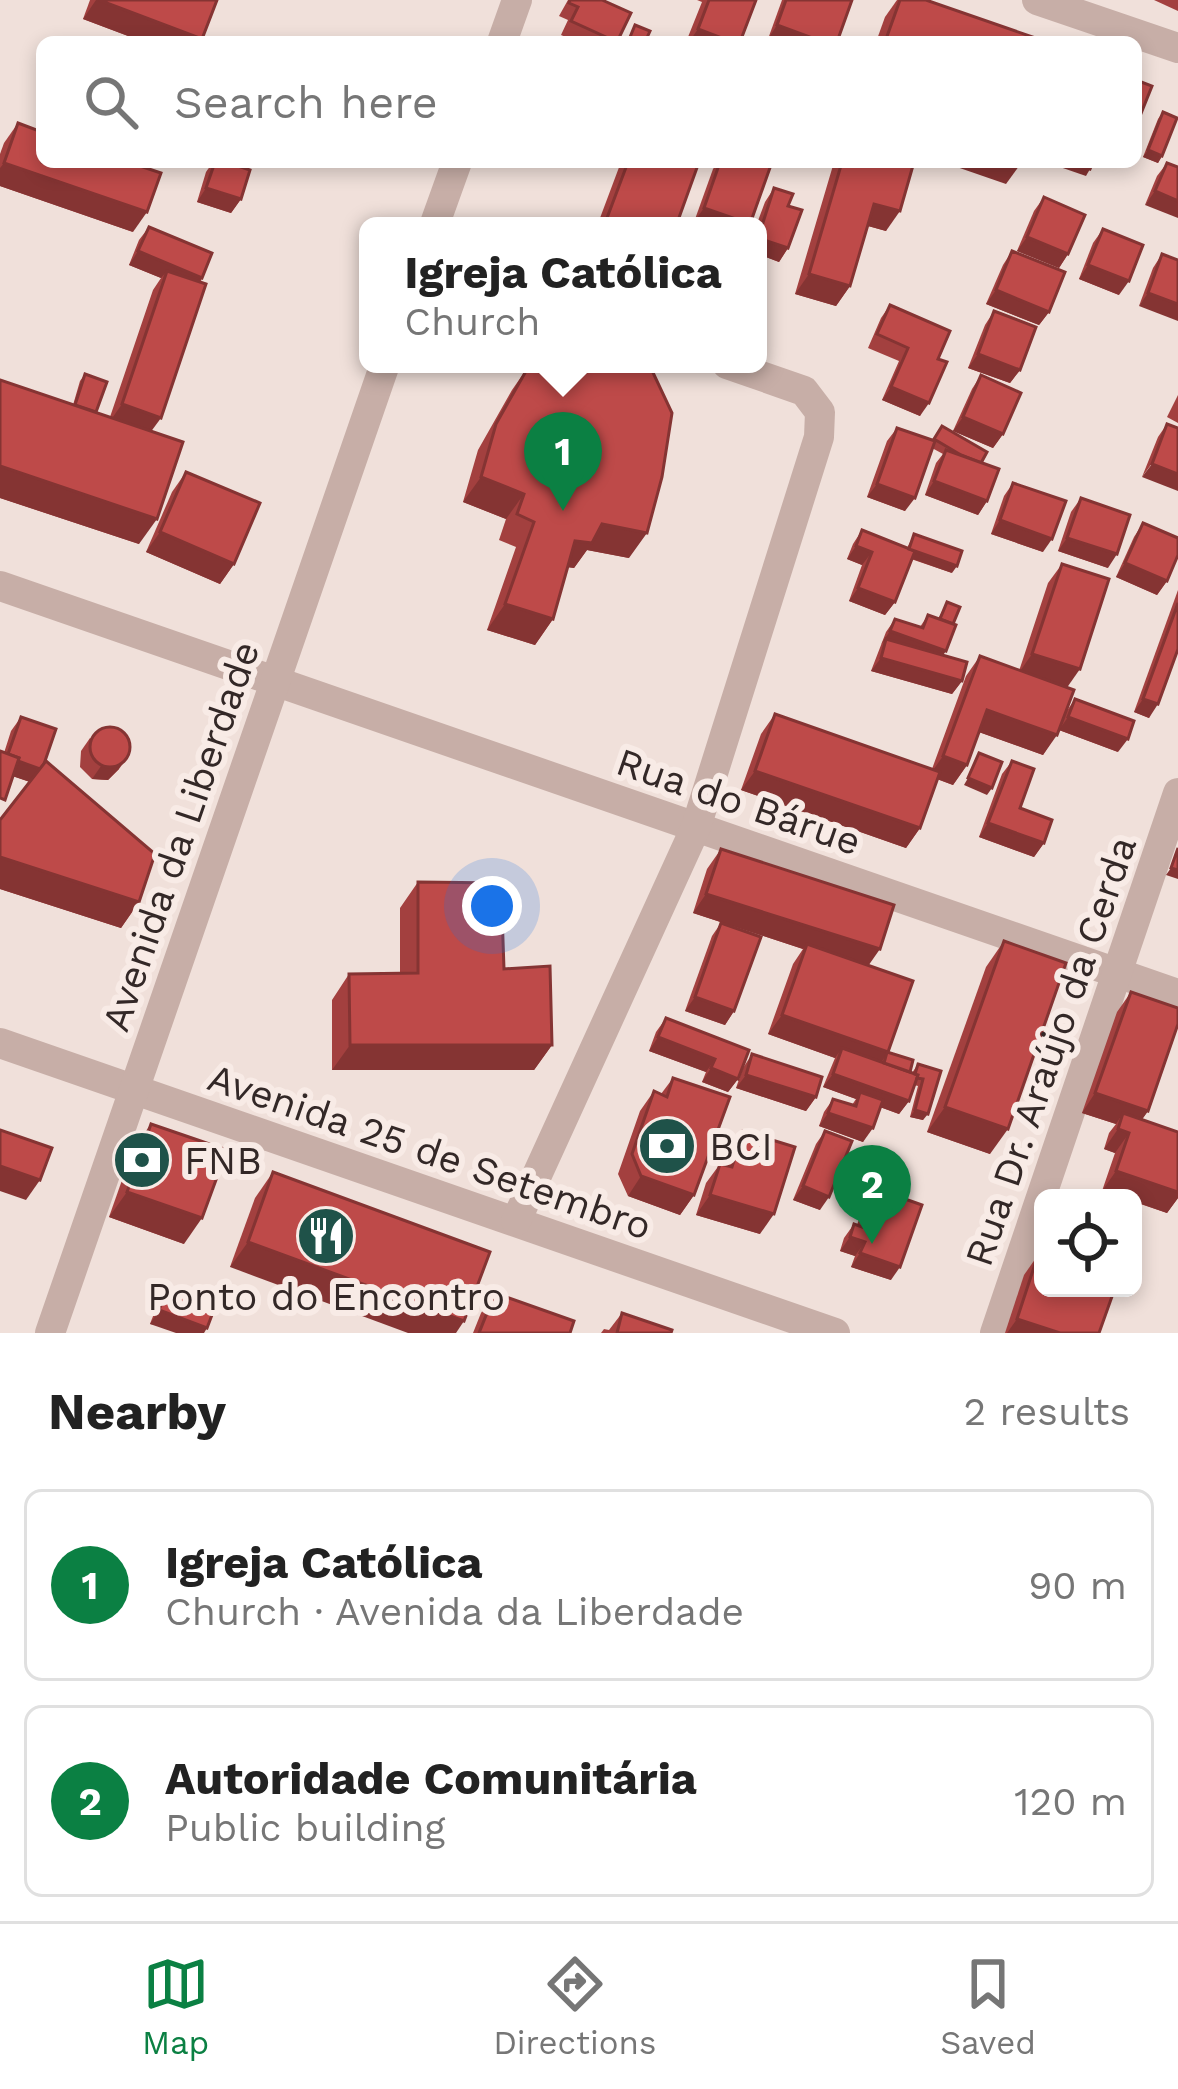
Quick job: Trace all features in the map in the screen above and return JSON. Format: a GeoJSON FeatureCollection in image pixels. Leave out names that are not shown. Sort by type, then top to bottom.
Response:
{"type":"FeatureCollection","features":[{"type":"Feature","properties":{"kind":"street"},"geometry":{"type":"LineString","coordinates":[[504,36],[517,0]]}},
{"type":"Feature","properties":{"kind":"street"},"geometry":{"type":"LineString","coordinates":[[1037,0],[1178,48]]}},
{"type":"Feature","properties":{"kind":"street"},"geometry":{"type":"LineString","coordinates":[[437,217],[456,168]]}},
{"type":"Feature","properties":{"kind":"street","name":"Avenida da Liberdade"},"geometry":{"type":"LineString","coordinates":[[50,1333],[382,373]]}},
{"type":"Feature","properties":{"kind":"street"},"geometry":{"type":"LineString","coordinates":[[516,1221],[696,827],[819,437],[820,412],[804,392],[752,373]]}},
{"type":"Feature","properties":{"kind":"street","name":"Rua do Bárue"},"geometry":{"type":"LineString","coordinates":[[0,586],[1178,994]]}},
{"type":"Feature","properties":{"kind":"street","name":"Rua Dr. Araújo da Cerda"},"geometry":{"type":"LineString","coordinates":[[995,1333],[1178,793]]}},
{"type":"Feature","properties":{"kind":"street","name":"Avenida 25 de Setembro"},"geometry":{"type":"LineString","coordinates":[[0,1042],[835,1333]]}},
{"type":"Feature","properties":{"kind":"building"},"geometry":{"type":"Polygon","coordinates":[[[99,0],[217,0],[203,36],[99,0]]]}},
{"type":"Feature","properties":{"kind":"building"},"geometry":{"type":"Polygon","coordinates":[[[602,0],[631,13],[620,36],[604,36],[571,21],[578,7],[569,3],[602,0]]]}},
{"type":"Feature","properties":{"kind":"building"},"geometry":{"type":"Polygon","coordinates":[[[709,0],[756,0],[742,36],[716,36],[698,29],[709,0]]]}},
{"type":"Feature","properties":{"kind":"building"},"geometry":{"type":"Polygon","coordinates":[[[786,0],[852,0],[839,36],[807,36],[777,25],[786,0]]]}},
{"type":"Feature","properties":{"kind":"building"},"geometry":{"type":"Polygon","coordinates":[[[900,0],[926,0],[1030,36],[887,36],[900,0]]]}},
{"type":"Feature","properties":{"kind":"building"},"geometry":{"type":"Polygon","coordinates":[[[635,25],[650,31],[648,36],[630,36],[635,25]]]}},
{"type":"Feature","properties":{"kind":"building"},"geometry":{"type":"Polygon","coordinates":[[[1142,82],[1152,86],[1142,111],[1142,82]]]}},
{"type":"Feature","properties":{"kind":"building"},"geometry":{"type":"Polygon","coordinates":[[[1163,112],[1177,118],[1162,156],[1148,150],[1163,112]]]}},
{"type":"Feature","properties":{"kind":"building"},"geometry":{"type":"Polygon","coordinates":[[[18,123],[36,130],[36,168],[146,168],[161,173],[147,212],[4,163],[18,123]]]}},
{"type":"Feature","properties":{"kind":"building"},"geometry":{"type":"Polygon","coordinates":[[[1167,163],[1178,167],[1178,201],[1155,191],[1167,163]]]}},
{"type":"Feature","properties":{"kind":"building"},"geometry":{"type":"Polygon","coordinates":[[[213,168],[250,170],[241,199],[206,188],[213,168]]]}},
{"type":"Feature","properties":{"kind":"building"},"geometry":{"type":"Polygon","coordinates":[[[626,168],[697,168],[679,217],[607,217],[626,168]]]}},
{"type":"Feature","properties":{"kind":"building"},"geometry":{"type":"Polygon","coordinates":[[[718,168],[770,168],[752,217],[730,217],[704,208],[718,168]]]}},
{"type":"Feature","properties":{"kind":"building"},"geometry":{"type":"Polygon","coordinates":[[[840,168],[912,168],[900,211],[874,204],[850,286],[809,274],[840,168]]]}},
{"type":"Feature","properties":{"kind":"building"},"geometry":{"type":"Polygon","coordinates":[[[774,188],[793,194],[788,206],[802,210],[788,248],[767,241],[765,217],[774,188]]]}},
{"type":"Feature","properties":{"kind":"building"},"geometry":{"type":"Polygon","coordinates":[[[1044,197],[1085,215],[1068,254],[1027,237],[1044,197]]]}},
{"type":"Feature","properties":{"kind":"building"},"geometry":{"type":"Polygon","coordinates":[[[149,227],[212,253],[202,278],[138,251],[149,227]]]}},
{"type":"Feature","properties":{"kind":"building"},"geometry":{"type":"Polygon","coordinates":[[[1103,229],[1143,245],[1129,281],[1088,265],[1103,229]]]}},
{"type":"Feature","properties":{"kind":"building"},"geometry":{"type":"Polygon","coordinates":[[[1012,251],[1065,272],[1049,312],[996,290],[1012,251]]]}},
{"type":"Feature","properties":{"kind":"building"},"geometry":{"type":"Polygon","coordinates":[[[1162,254],[1178,260],[1178,304],[1148,293],[1162,254]]]}},
{"type":"Feature","properties":{"kind":"building"},"geometry":{"type":"Polygon","coordinates":[[[167,271],[206,284],[161,418],[122,404],[167,271]]]}},
{"type":"Feature","properties":{"kind":"building"},"geometry":{"type":"Polygon","coordinates":[[[890,305],[950,331],[938,359],[947,362],[929,403],[891,387],[908,348],[877,334],[890,305]]]}},
{"type":"Feature","properties":{"kind":"building"},"geometry":{"type":"Polygon","coordinates":[[[994,311],[1036,327],[1020,370],[978,354],[994,311]]]}},
{"type":"Feature","properties":{"kind":"building"},"geometry":{"type":"Polygon","coordinates":[[[525,373],[653,373],[672,413],[647,533],[602,524],[592,543],[575,541],[553,619],[505,604],[534,522],[517,514],[524,494],[481,477],[496,424],[525,373]]]}},
{"type":"Feature","properties":{"kind":"building"},"geometry":{"type":"Polygon","coordinates":[[[85,374],[107,382],[96,412],[75,405],[85,374]]]}},
{"type":"Feature","properties":{"kind":"building"},"geometry":{"type":"Polygon","coordinates":[[[981,375],[1021,393],[1003,434],[963,417],[981,375]]]}},
{"type":"Feature","properties":{"kind":"building"},"geometry":{"type":"Polygon","coordinates":[[[0,380],[183,442],[157,519],[0,466],[0,380]]]}},
{"type":"Feature","properties":{"kind":"building"},"geometry":{"type":"Polygon","coordinates":[[[1167,424],[1178,428],[1178,474],[1152,464],[1167,424]]]}},
{"type":"Feature","properties":{"kind":"building"},"geometry":{"type":"Polygon","coordinates":[[[942,426],[987,452],[981,463],[934,439],[942,426]]]}},
{"type":"Feature","properties":{"kind":"building"},"geometry":{"type":"Polygon","coordinates":[[[897,428],[935,441],[915,498],[877,484],[897,428]]]}},
{"type":"Feature","properties":{"kind":"building"},"geometry":{"type":"Polygon","coordinates":[[[946,450],[999,469],[987,501],[934,481],[946,450]]]}},
{"type":"Feature","properties":{"kind":"building"},"geometry":{"type":"Polygon","coordinates":[[[186,472],[260,503],[234,564],[160,532],[186,472]]]}},
{"type":"Feature","properties":{"kind":"building"},"geometry":{"type":"Polygon","coordinates":[[[1013,483],[1066,501],[1052,539],[1000,520],[1013,483]]]}},
{"type":"Feature","properties":{"kind":"building"},"geometry":{"type":"Polygon","coordinates":[[[1081,498],[1130,515],[1117,554],[1067,538],[1081,498]]]}},
{"type":"Feature","properties":{"kind":"building"},"geometry":{"type":"Polygon","coordinates":[[[1143,523],[1178,538],[1178,555],[1167,581],[1125,563],[1143,523]]]}},
{"type":"Feature","properties":{"kind":"building"},"geometry":{"type":"Polygon","coordinates":[[[862,530],[915,551],[895,602],[858,588],[872,552],[856,546],[862,530]]]}},
{"type":"Feature","properties":{"kind":"building"},"geometry":{"type":"Polygon","coordinates":[[[914,534],[962,551],[957,566],[909,549],[914,534]]]}},
{"type":"Feature","properties":{"kind":"building"},"geometry":{"type":"Polygon","coordinates":[[[1062,564],[1109,579],[1080,669],[1032,654],[1062,564]]]}},
{"type":"Feature","properties":{"kind":"building"},"geometry":{"type":"Polygon","coordinates":[[[947,602],[960,607],[953,624],[940,619],[947,602]]]}},
{"type":"Feature","properties":{"kind":"building"},"geometry":{"type":"Polygon","coordinates":[[[1178,603],[1178,649],[1158,704],[1143,699],[1178,603]]]}},
{"type":"Feature","properties":{"kind":"building"},"geometry":{"type":"Polygon","coordinates":[[[928,615],[956,625],[946,651],[890,631],[895,619],[923,628],[928,615]]]}},
{"type":"Feature","properties":{"kind":"building"},"geometry":{"type":"Polygon","coordinates":[[[886,639],[967,662],[962,681],[881,658],[886,639]]]}},
{"type":"Feature","properties":{"kind":"building"},"geometry":{"type":"Polygon","coordinates":[[[980,656],[1074,690],[1057,735],[987,710],[967,765],[943,756],[980,656]]]}},
{"type":"Feature","properties":{"kind":"building"},"geometry":{"type":"Polygon","coordinates":[[[1075,699],[1134,721],[1128,739],[1068,717],[1075,699]]]}},
{"type":"Feature","properties":{"kind":"building"},"geometry":{"type":"Polygon","coordinates":[[[775,714],[940,772],[920,828],[755,771],[775,714]]]}},
{"type":"Feature","properties":{"kind":"building"},"geometry":{"type":"Polygon","coordinates":[[[21,717],[56,729],[40,769],[8,754],[21,717]]]}},
{"type":"Feature","properties":{"kind":"building"},"geometry":{"type":"Polygon","coordinates":[[[110,727],[124,733],[130,747],[124,761],[110,767],[96,761],[90,747],[96,733],[110,727]]]}},
{"type":"Feature","properties":{"kind":"building"},"geometry":{"type":"Polygon","coordinates":[[[0,751],[19,758],[5,800],[0,798],[0,751]]]}},
{"type":"Feature","properties":{"kind":"building"},"geometry":{"type":"Polygon","coordinates":[[[979,753],[1002,762],[992,788],[968,778],[979,753]]]}},
{"type":"Feature","properties":{"kind":"building"},"geometry":{"type":"Polygon","coordinates":[[[46,761],[155,854],[139,902],[0,857],[0,820],[46,761]]]}},
{"type":"Feature","properties":{"kind":"building"},"geometry":{"type":"Polygon","coordinates":[[[1012,761],[1034,769],[1020,808],[1052,820],[1044,843],[988,823],[1012,761]]]}},
{"type":"Feature","properties":{"kind":"building"},"geometry":{"type":"Polygon","coordinates":[[[721,849],[894,905],[880,949],[706,894],[721,849]]]}},
{"type":"Feature","properties":{"kind":"building"},"geometry":{"type":"Polygon","coordinates":[[[418,882],[501,883],[504,969],[550,966],[552,1045],[350,1045],[349,974],[418,973],[418,882]]]}},
{"type":"Feature","properties":{"kind":"building"},"geometry":{"type":"Polygon","coordinates":[[[721,923],[761,937],[734,1011],[695,997],[721,923]]]}},
{"type":"Feature","properties":{"kind":"building"},"geometry":{"type":"Polygon","coordinates":[[[1004,941],[1066,963],[1008,1129],[945,1107],[1004,941]]]}},
{"type":"Feature","properties":{"kind":"building"},"geometry":{"type":"Polygon","coordinates":[[[807,944],[913,981],[888,1052],[782,1015],[807,944]]]}},
{"type":"Feature","properties":{"kind":"building"},"geometry":{"type":"Polygon","coordinates":[[[1131,992],[1178,1008],[1178,1024],[1148,1111],[1095,1093],[1131,992]]]}},
{"type":"Feature","properties":{"kind":"building"},"geometry":{"type":"Polygon","coordinates":[[[666,1018],[749,1050],[738,1079],[711,1068],[715,1059],[658,1037],[666,1018]]]}},
{"type":"Feature","properties":{"kind":"building"},"geometry":{"type":"Polygon","coordinates":[[[842,1048],[918,1075],[909,1101],[833,1074],[842,1048]]]}},
{"type":"Feature","properties":{"kind":"building"},"geometry":{"type":"Polygon","coordinates":[[[887,1052],[913,1060],[910,1072],[884,1063],[887,1052]]]}},
{"type":"Feature","properties":{"kind":"building"},"geometry":{"type":"Polygon","coordinates":[[[752,1054],[822,1077],[816,1097],[746,1075],[752,1054]]]}},
{"type":"Feature","properties":{"kind":"building"},"geometry":{"type":"Polygon","coordinates":[[[918,1064],[941,1071],[928,1114],[915,1110],[923,1079],[915,1074],[918,1064]]]}},
{"type":"Feature","properties":{"kind":"building","name":"BCI"},"geometry":{"type":"Polygon","coordinates":[[[673,1078],[730,1097],[694,1195],[641,1176],[632,1154],[654,1091],[667,1097],[673,1078]]]}},
{"type":"Feature","properties":{"kind":"building"},"geometry":{"type":"Polygon","coordinates":[[[860,1092],[883,1100],[873,1128],[828,1113],[833,1099],[856,1106],[860,1092]]]}},
{"type":"Feature","properties":{"kind":"building"},"geometry":{"type":"Polygon","coordinates":[[[1123,1113],[1178,1132],[1178,1192],[1116,1171],[1129,1133],[1118,1129],[1123,1113]]]}},
{"type":"Feature","properties":{"kind":"building"},"geometry":{"type":"Polygon","coordinates":[[[151,1124],[227,1150],[202,1218],[127,1192],[151,1124]]]}},
{"type":"Feature","properties":{"kind":"building"},"geometry":{"type":"Polygon","coordinates":[[[0,1130],[52,1148],[40,1180],[0,1166],[0,1130]]]}},
{"type":"Feature","properties":{"kind":"building"},"geometry":{"type":"Polygon","coordinates":[[[743,1131],[795,1147],[774,1214],[710,1195],[720,1164],[732,1167],[743,1131]]]}},
{"type":"Feature","properties":{"kind":"building"},"geometry":{"type":"Polygon","coordinates":[[[825,1131],[852,1141],[829,1197],[803,1186],[825,1131]]]}},
{"type":"Feature","properties":{"kind":"building"},"geometry":{"type":"Polygon","coordinates":[[[273,1172],[490,1252],[464,1321],[248,1242],[273,1172]]]}},
{"type":"Feature","properties":{"kind":"building"},"geometry":{"type":"Polygon","coordinates":[[[874,1188],[922,1205],[900,1267],[860,1253],[865,1242],[850,1237],[854,1224],[862,1227],[874,1188]]]}},
{"type":"Feature","properties":{"kind":"building"},"geometry":{"type":"Polygon","coordinates":[[[1034,1267],[1034,1297],[1112,1297],[1099,1333],[1060,1333],[1017,1319],[1034,1267]]]}},
{"type":"Feature","properties":{"kind":"building"},"geometry":{"type":"Polygon","coordinates":[[[167,1290],[215,1307],[207,1328],[159,1310],[167,1290]]]}},
{"type":"Feature","properties":{"kind":"building"},"geometry":{"type":"Polygon","coordinates":[[[495,1293],[574,1321],[570,1333],[479,1333],[495,1293]]]}},
{"type":"Feature","properties":{"kind":"building"},"geometry":{"type":"Polygon","coordinates":[[[622,1313],[672,1330],[671,1333],[617,1333],[622,1313]]]}},
{"type":"Feature","properties":{"kind":"place","name":"Igreja Católica"},"geometry":{"type":"Point","coordinates":[563,511]}},
{"type":"Feature","properties":{"kind":"place","name":"BCI"},"geometry":{"type":"Point","coordinates":[667,1146]}},
{"type":"Feature","properties":{"kind":"place","name":"FNB"},"geometry":{"type":"Point","coordinates":[142,1160]}},
{"type":"Feature","properties":{"kind":"place","name":"Ponto do Encontro"},"geometry":{"type":"Point","coordinates":[326,1236]}},
{"type":"Feature","properties":{"kind":"place","name":"Autoridade Comunitária"},"geometry":{"type":"Point","coordinates":[872,1244]}}]}
